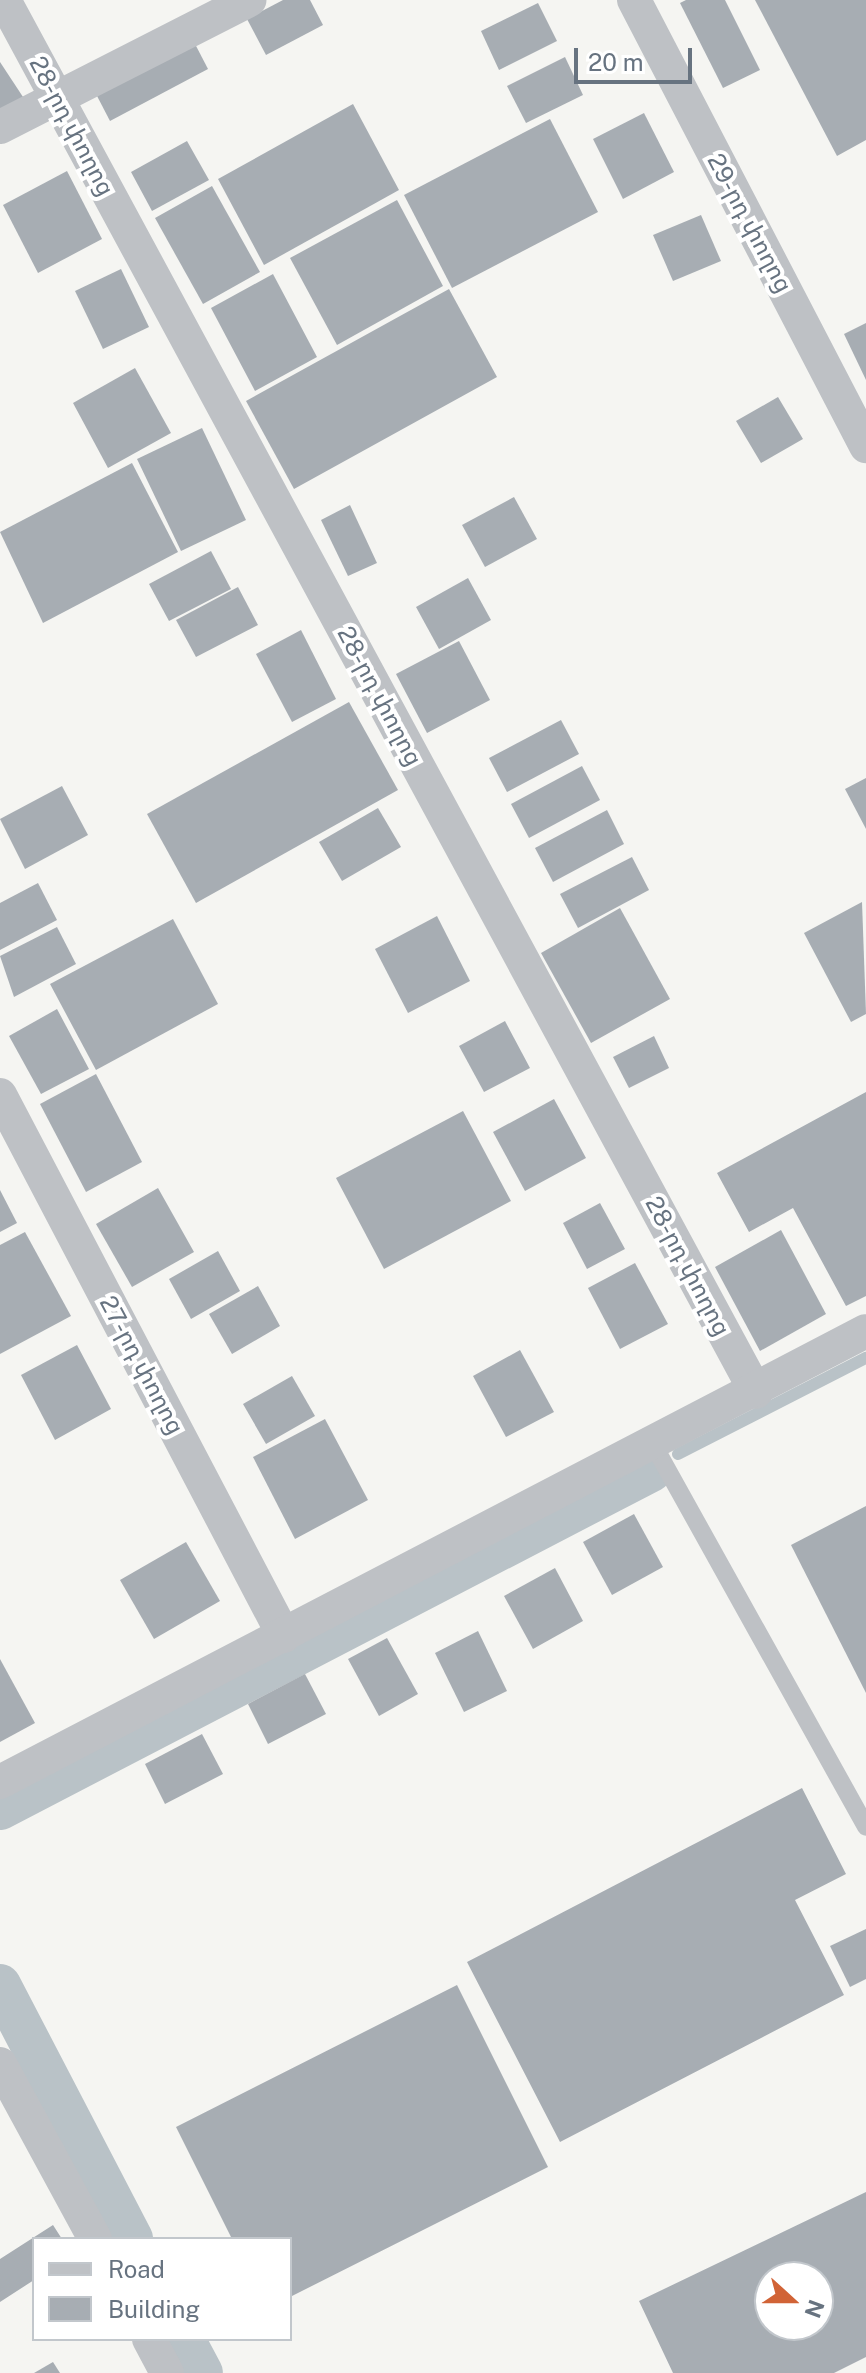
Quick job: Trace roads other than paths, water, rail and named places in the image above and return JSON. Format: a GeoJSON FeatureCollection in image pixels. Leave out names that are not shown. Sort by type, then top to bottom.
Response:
{"type":"FeatureCollection","features":[{"type":"Feature","properties":{"kind":"street","name":"28-րդ փողոց"},"geometry":{"type":"LineString","coordinates":[[4,0],[756,1392]]}},
{"type":"Feature","properties":{"kind":"street"},"geometry":{"type":"LineString","coordinates":[[0,127],[249,0]]}},
{"type":"Feature","properties":{"kind":"street","name":"29-րդ փողոց"},"geometry":{"type":"LineString","coordinates":[[634,0],[866,446]]}},
{"type":"Feature","properties":{"kind":"street","name":"27-րդ փողոց"},"geometry":{"type":"LineString","coordinates":[[0,1095],[284,1636]]}},
{"type":"Feature","properties":{"kind":"street"},"geometry":{"type":"LineString","coordinates":[[0,1782],[756,1392],[866,1331]]}},
{"type":"Feature","properties":{"kind":"street"},"geometry":{"type":"LineString","coordinates":[[0,2064],[94,2237]]}},
{"type":"Feature","properties":{"kind":"street"},"geometry":{"type":"LineString","coordinates":[[150,2341],[167,2373]]}},
{"type":"Feature","properties":{"kind":"lane"},"geometry":{"type":"LineString","coordinates":[[653,1444],[866,1827]]}},
{"type":"Feature","properties":{"kind":"waterway"},"geometry":{"type":"LineString","coordinates":[[678,1454],[866,1358]]}},
{"type":"Feature","properties":{"kind":"waterway"},"geometry":{"type":"LineString","coordinates":[[0,1809],[651,1471]]}},
{"type":"Feature","properties":{"kind":"waterway"},"geometry":{"type":"LineString","coordinates":[[0,1985],[131,2237]]}},
{"type":"Feature","properties":{"kind":"waterway"},"geometry":{"type":"LineString","coordinates":[[185,2341],[202,2373]]}}]}
